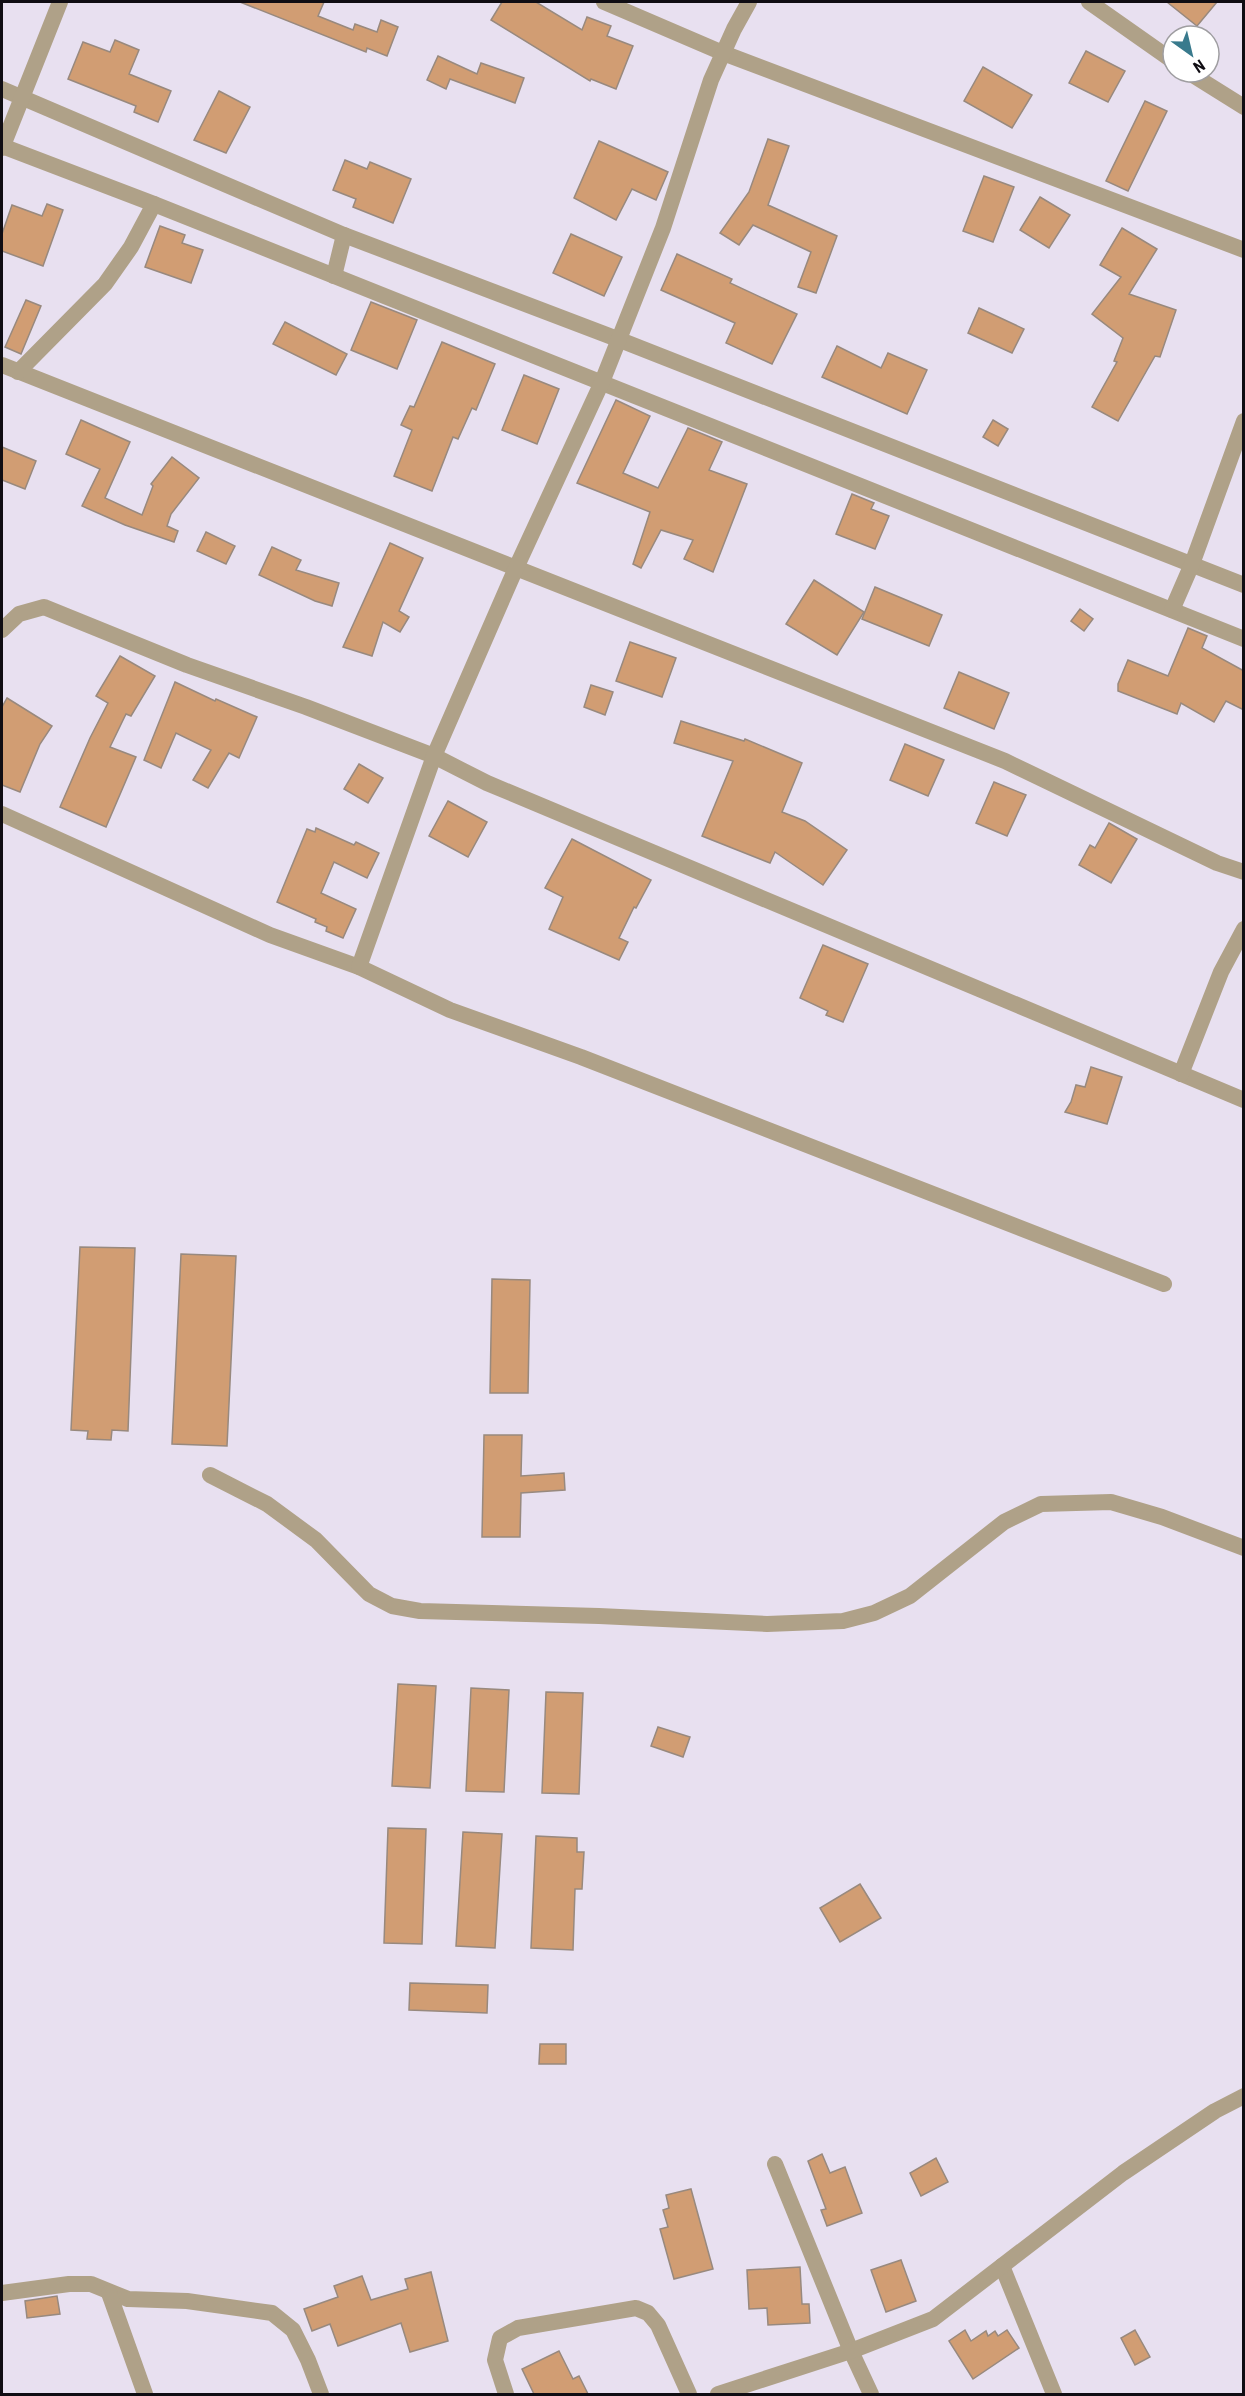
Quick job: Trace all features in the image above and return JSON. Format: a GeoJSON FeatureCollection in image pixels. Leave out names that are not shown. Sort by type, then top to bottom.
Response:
{"type":"FeatureCollection","features":[{"type":"Feature","properties":{"kind":"street"},"geometry":{"type":"LineString","coordinates":[[60,2],[2,147],[154,204],[1244,639]]}},
{"type":"Feature","properties":{"kind":"street"},"geometry":{"type":"LineString","coordinates":[[604,2],[723,53],[1244,250]]}},
{"type":"Feature","properties":{"kind":"street"},"geometry":{"type":"LineString","coordinates":[[359,967],[434,756],[516,568],[620,340],[663,228],[701,108],[723,53],[749,2]]}},
{"type":"Feature","properties":{"kind":"street"},"geometry":{"type":"LineString","coordinates":[[1089,2],[1161,53]]}},
{"type":"Feature","properties":{"kind":"street"},"geometry":{"type":"LineString","coordinates":[[1207,84],[1244,107]]}},
{"type":"Feature","properties":{"kind":"street"},"geometry":{"type":"LineString","coordinates":[[2,89],[344,234],[1244,585]]}},
{"type":"Feature","properties":{"kind":"street"},"geometry":{"type":"LineString","coordinates":[[18,372],[105,284],[131,247],[154,204]]}},
{"type":"Feature","properties":{"kind":"street"},"geometry":{"type":"LineString","coordinates":[[334,276],[344,234]]}},
{"type":"Feature","properties":{"kind":"street"},"geometry":{"type":"LineString","coordinates":[[2,365],[1005,761],[1217,863],[1244,872]]}},
{"type":"Feature","properties":{"kind":"street"},"geometry":{"type":"LineString","coordinates":[[1172,610],[1192,564],[1244,421]]}},
{"type":"Feature","properties":{"kind":"street"},"geometry":{"type":"LineString","coordinates":[[2,630],[19,614],[44,607],[187,665],[434,756],[487,783],[1244,1100]]}},
{"type":"Feature","properties":{"kind":"street"},"geometry":{"type":"LineString","coordinates":[[2,813],[270,935],[359,967],[450,1010],[581,1057],[1164,1284]]}},
{"type":"Feature","properties":{"kind":"street"},"geometry":{"type":"LineString","coordinates":[[1181,1074],[1221,972],[1244,929]]}},
{"type":"Feature","properties":{"kind":"street"},"geometry":{"type":"LineString","coordinates":[[210,1475],[267,1504],[316,1540],[369,1594],[392,1606],[420,1611],[767,1624],[843,1621],[874,1613],[910,1596],[1004,1522],[1041,1504],[1112,1502],[1244,1548]]}},
{"type":"Feature","properties":{"kind":"street"},"geometry":{"type":"LineString","coordinates":[[718,2394],[851,2351],[933,2319],[1123,2173],[1215,2111],[1244,2096]]}},
{"type":"Feature","properties":{"kind":"street"},"geometry":{"type":"LineString","coordinates":[[775,2164],[851,2351],[871,2394]]}},
{"type":"Feature","properties":{"kind":"street"},"geometry":{"type":"LineString","coordinates":[[1002,2266],[1054,2394]]}},
{"type":"Feature","properties":{"kind":"street"},"geometry":{"type":"LineString","coordinates":[[2,2293],[69,2284],[91,2284],[128,2299],[187,2301],[272,2313],[293,2330],[321,2394]]}},
{"type":"Feature","properties":{"kind":"street"},"geometry":{"type":"LineString","coordinates":[[109,2293],[144,2394]]}},
{"type":"Feature","properties":{"kind":"street"},"geometry":{"type":"LineString","coordinates":[[506,2394],[495,2360],[500,2338],[518,2328],[636,2308],[648,2313],[658,2325],[689,2394]]}},
{"type":"Feature","properties":{"kind":"building"},"geometry":{"type":"Polygon","coordinates":[[[240,2],[324,2],[318,16],[353,30],[355,24],[377,32],[381,20],[398,27],[387,56],[367,48],[366,52],[240,2]]]}},
{"type":"Feature","properties":{"kind":"building"},"geometry":{"type":"Polygon","coordinates":[[[502,2],[536,2],[582,30],[587,17],[611,26],[607,36],[633,46],[616,89],[591,79],[590,81],[491,20],[502,2]]]}},
{"type":"Feature","properties":{"kind":"building"},"geometry":{"type":"Polygon","coordinates":[[[1167,2],[1217,2],[1199,24],[1194,24],[1167,2]]]}},
{"type":"Feature","properties":{"kind":"building"},"geometry":{"type":"Polygon","coordinates":[[[115,40],[139,50],[129,74],[171,91],[158,122],[134,112],[136,106],[68,79],[83,42],[110,52],[115,40]]]}},
{"type":"Feature","properties":{"kind":"building"},"geometry":{"type":"Polygon","coordinates":[[[1086,51],[1125,71],[1108,102],[1069,83],[1086,51]]]}},
{"type":"Feature","properties":{"kind":"building"},"geometry":{"type":"Polygon","coordinates":[[[438,56],[477,74],[481,63],[524,78],[515,103],[450,79],[446,89],[427,80],[438,56]]]}},
{"type":"Feature","properties":{"kind":"building"},"geometry":{"type":"Polygon","coordinates":[[[983,67],[1032,95],[1012,128],[964,101],[983,67]]]}},
{"type":"Feature","properties":{"kind":"building"},"geometry":{"type":"Polygon","coordinates":[[[219,91],[250,107],[226,153],[194,140],[219,91]]]}},
{"type":"Feature","properties":{"kind":"building"},"geometry":{"type":"Polygon","coordinates":[[[1145,101],[1167,111],[1128,191],[1106,181],[1145,101]]]}},
{"type":"Feature","properties":{"kind":"building"},"geometry":{"type":"Polygon","coordinates":[[[768,139],[789,146],[768,205],[837,236],[816,293],[798,287],[811,252],[753,225],[739,245],[720,233],[749,192],[768,139]]]}},
{"type":"Feature","properties":{"kind":"building"},"geometry":{"type":"Polygon","coordinates":[[[599,141],[668,172],[656,200],[632,189],[616,220],[574,198],[599,141]]]}},
{"type":"Feature","properties":{"kind":"building"},"geometry":{"type":"Polygon","coordinates":[[[345,160],[367,169],[370,162],[411,179],[393,223],[353,207],[356,199],[333,190],[345,160]]]}},
{"type":"Feature","properties":{"kind":"building"},"geometry":{"type":"Polygon","coordinates":[[[984,176],[1014,187],[993,242],[963,231],[984,176]]]}},
{"type":"Feature","properties":{"kind":"building"},"geometry":{"type":"Polygon","coordinates":[[[1040,197],[1070,215],[1049,248],[1020,230],[1040,197]]]}},
{"type":"Feature","properties":{"kind":"building"},"geometry":{"type":"Polygon","coordinates":[[[47,204],[63,210],[43,266],[2,251],[2,234],[12,205],[42,216],[47,204]]]}},
{"type":"Feature","properties":{"kind":"building"},"geometry":{"type":"Polygon","coordinates":[[[160,226],[185,235],[182,243],[203,250],[191,283],[145,267],[160,226]]]}},
{"type":"Feature","properties":{"kind":"building"},"geometry":{"type":"Polygon","coordinates":[[[1122,228],[1157,249],[1129,294],[1176,310],[1160,357],[1155,356],[1118,421],[1092,407],[1117,362],[1114,361],[1123,338],[1092,314],[1121,277],[1100,265],[1122,228]]]}},
{"type":"Feature","properties":{"kind":"building"},"geometry":{"type":"Polygon","coordinates":[[[571,234],[622,257],[604,296],[553,273],[571,234]]]}},
{"type":"Feature","properties":{"kind":"building"},"geometry":{"type":"Polygon","coordinates":[[[677,254],[732,279],[730,283],[797,314],[772,364],[726,343],[735,323],[661,290],[677,254]]]}},
{"type":"Feature","properties":{"kind":"building"},"geometry":{"type":"Polygon","coordinates":[[[26,300],[41,306],[21,354],[5,347],[26,300]]]}},
{"type":"Feature","properties":{"kind":"building"},"geometry":{"type":"Polygon","coordinates":[[[371,302],[417,320],[397,369],[351,350],[371,302]]]}},
{"type":"Feature","properties":{"kind":"building"},"geometry":{"type":"Polygon","coordinates":[[[979,308],[1024,329],[1012,353],[968,333],[979,308]]]}},
{"type":"Feature","properties":{"kind":"building"},"geometry":{"type":"Polygon","coordinates":[[[285,322],[347,354],[336,375],[273,344],[285,322]]]}},
{"type":"Feature","properties":{"kind":"building"},"geometry":{"type":"Polygon","coordinates":[[[442,342],[495,364],[476,410],[472,408],[458,439],[453,437],[432,491],[394,476],[412,430],[401,425],[410,406],[414,407],[442,342]]]}},
{"type":"Feature","properties":{"kind":"building"},"geometry":{"type":"Polygon","coordinates":[[[837,346],[881,368],[888,353],[927,370],[907,414],[822,377],[837,346]]]}},
{"type":"Feature","properties":{"kind":"building"},"geometry":{"type":"Polygon","coordinates":[[[524,375],[559,389],[537,444],[502,430],[524,375]]]}},
{"type":"Feature","properties":{"kind":"building"},"geometry":{"type":"Polygon","coordinates":[[[616,400],[650,416],[623,473],[658,488],[688,428],[722,442],[709,470],[747,484],[713,572],[684,559],[693,540],[661,530],[641,568],[633,564],[650,512],[577,483],[616,400]]]}},
{"type":"Feature","properties":{"kind":"building"},"geometry":{"type":"Polygon","coordinates":[[[81,420],[130,442],[105,498],[142,515],[153,486],[151,484],[172,457],[199,478],[171,514],[167,526],[178,531],[174,542],[125,525],[82,506],[100,469],[66,454],[81,420]]]}},
{"type":"Feature","properties":{"kind":"building"},"geometry":{"type":"Polygon","coordinates":[[[993,420],[1008,429],[998,446],[983,437],[993,420]]]}},
{"type":"Feature","properties":{"kind":"building"},"geometry":{"type":"Polygon","coordinates":[[[2,447],[36,461],[25,489],[2,480],[2,447]]]}},
{"type":"Feature","properties":{"kind":"building"},"geometry":{"type":"Polygon","coordinates":[[[852,494],[874,503],[871,509],[889,516],[875,549],[836,534],[852,494]]]}},
{"type":"Feature","properties":{"kind":"building"},"geometry":{"type":"Polygon","coordinates":[[[206,532],[235,546],[226,564],[197,551],[206,532]]]}},
{"type":"Feature","properties":{"kind":"building"},"geometry":{"type":"Polygon","coordinates":[[[390,543],[423,558],[399,611],[409,617],[400,632],[383,622],[372,656],[343,647],[390,543]]]}},
{"type":"Feature","properties":{"kind":"building"},"geometry":{"type":"Polygon","coordinates":[[[272,547],[301,560],[296,570],[339,583],[332,606],[315,601],[259,575],[272,547]]]}},
{"type":"Feature","properties":{"kind":"building"},"geometry":{"type":"Polygon","coordinates":[[[814,580],[864,612],[837,655],[786,624],[814,580]]]}},
{"type":"Feature","properties":{"kind":"building"},"geometry":{"type":"Polygon","coordinates":[[[875,587],[942,615],[929,646],[862,619],[875,587]]]}},
{"type":"Feature","properties":{"kind":"building"},"geometry":{"type":"Polygon","coordinates":[[[1080,609],[1093,619],[1084,631],[1071,621],[1080,609]]]}},
{"type":"Feature","properties":{"kind":"building"},"geometry":{"type":"Polygon","coordinates":[[[1188,628],[1207,636],[1202,648],[1244,671],[1244,710],[1226,701],[1214,722],[1181,703],[1177,714],[1118,691],[1118,684],[1128,660],[1168,676],[1188,628]]]}},
{"type":"Feature","properties":{"kind":"building"},"geometry":{"type":"Polygon","coordinates":[[[630,642],[676,658],[662,697],[616,681],[630,642]]]}},
{"type":"Feature","properties":{"kind":"building"},"geometry":{"type":"Polygon","coordinates":[[[120,656],[155,676],[131,716],[126,714],[110,747],[136,757],[106,827],[60,807],[108,703],[96,696],[120,656]]]}},
{"type":"Feature","properties":{"kind":"building"},"geometry":{"type":"Polygon","coordinates":[[[959,672],[1009,693],[994,729],[944,708],[959,672]]]}},
{"type":"Feature","properties":{"kind":"building"},"geometry":{"type":"Polygon","coordinates":[[[175,682],[257,717],[239,758],[229,753],[208,788],[193,780],[211,750],[176,733],[161,768],[144,760],[175,682]]]}},
{"type":"Feature","properties":{"kind":"building"},"geometry":{"type":"Polygon","coordinates":[[[591,685],[613,692],[605,715],[584,707],[591,685]]]}},
{"type":"Feature","properties":{"kind":"building"},"geometry":{"type":"Polygon","coordinates":[[[7,698],[52,726],[40,744],[20,792],[2,785],[2,707],[7,698]]]}},
{"type":"Feature","properties":{"kind":"building"},"geometry":{"type":"Polygon","coordinates":[[[681,721],[744,741],[745,739],[802,763],[782,812],[805,821],[847,850],[823,885],[775,852],[770,863],[702,836],[733,761],[674,743],[681,721]]]}},
{"type":"Feature","properties":{"kind":"building"},"geometry":{"type":"Polygon","coordinates":[[[905,744],[944,760],[928,796],[890,780],[905,744]]]}},
{"type":"Feature","properties":{"kind":"building"},"geometry":{"type":"Polygon","coordinates":[[[359,764],[383,778],[368,803],[344,789],[359,764]]]}},
{"type":"Feature","properties":{"kind":"building"},"geometry":{"type":"Polygon","coordinates":[[[994,782],[1026,795],[1007,836],[976,823],[994,782]]]}},
{"type":"Feature","properties":{"kind":"building"},"geometry":{"type":"Polygon","coordinates":[[[448,801],[487,822],[468,857],[429,836],[448,801]]]}},
{"type":"Feature","properties":{"kind":"building"},"geometry":{"type":"Polygon","coordinates":[[[1109,823],[1137,839],[1111,883],[1079,865],[1090,845],[1095,848],[1109,823]]]}},
{"type":"Feature","properties":{"kind":"building"},"geometry":{"type":"Polygon","coordinates":[[[316,828],[379,853],[367,878],[334,862],[321,893],[356,909],[343,938],[326,931],[327,927],[315,922],[316,919],[277,902],[307,829],[315,832],[316,828]]]}},
{"type":"Feature","properties":{"kind":"building"},"geometry":{"type":"Polygon","coordinates":[[[572,839],[651,880],[636,908],[634,907],[619,938],[628,942],[619,960],[549,929],[563,897],[545,888],[572,839]]]}},
{"type":"Feature","properties":{"kind":"building"},"geometry":{"type":"Polygon","coordinates":[[[823,945],[868,964],[843,1022],[826,1015],[828,1011],[800,998],[823,945]]]}},
{"type":"Feature","properties":{"kind":"building"},"geometry":{"type":"Polygon","coordinates":[[[1091,1067],[1122,1077],[1107,1124],[1065,1112],[1076,1085],[1085,1087],[1091,1067]]]}},
{"type":"Feature","properties":{"kind":"building"},"geometry":{"type":"Polygon","coordinates":[[[80,1247],[135,1248],[128,1431],[112,1430],[111,1440],[87,1439],[88,1431],[71,1430],[80,1247]]]}},
{"type":"Feature","properties":{"kind":"building"},"geometry":{"type":"Polygon","coordinates":[[[181,1254],[236,1256],[227,1446],[172,1444],[181,1254]]]}},
{"type":"Feature","properties":{"kind":"building"},"geometry":{"type":"Polygon","coordinates":[[[492,1279],[530,1280],[528,1393],[490,1393],[492,1279]]]}},
{"type":"Feature","properties":{"kind":"building"},"geometry":{"type":"Polygon","coordinates":[[[484,1435],[522,1435],[521,1476],[564,1473],[565,1490],[521,1493],[520,1537],[482,1537],[484,1435]]]}},
{"type":"Feature","properties":{"kind":"building"},"geometry":{"type":"Polygon","coordinates":[[[398,1684],[436,1686],[430,1788],[392,1786],[398,1684]]]}},
{"type":"Feature","properties":{"kind":"building"},"geometry":{"type":"Polygon","coordinates":[[[471,1688],[509,1690],[504,1792],[466,1791],[471,1688]]]}},
{"type":"Feature","properties":{"kind":"building"},"geometry":{"type":"Polygon","coordinates":[[[546,1692],[583,1693],[579,1794],[542,1793],[546,1692]]]}},
{"type":"Feature","properties":{"kind":"building"},"geometry":{"type":"Polygon","coordinates":[[[658,1727],[690,1737],[683,1757],[651,1746],[658,1727]]]}},
{"type":"Feature","properties":{"kind":"building"},"geometry":{"type":"Polygon","coordinates":[[[388,1828],[426,1829],[422,1944],[384,1943],[388,1828]]]}},
{"type":"Feature","properties":{"kind":"building"},"geometry":{"type":"Polygon","coordinates":[[[463,1832],[502,1834],[495,1948],[456,1946],[463,1832]]]}},
{"type":"Feature","properties":{"kind":"building"},"geometry":{"type":"Polygon","coordinates":[[[536,1836],[577,1838],[577,1852],[584,1852],[582,1889],[575,1889],[573,1950],[531,1948],[536,1836]]]}},
{"type":"Feature","properties":{"kind":"building"},"geometry":{"type":"Polygon","coordinates":[[[860,1884],[881,1918],[840,1942],[820,1908],[860,1884]]]}},
{"type":"Feature","properties":{"kind":"building"},"geometry":{"type":"Polygon","coordinates":[[[410,1983],[488,1985],[487,2013],[409,2010],[410,1983]]]}},
{"type":"Feature","properties":{"kind":"building"},"geometry":{"type":"Polygon","coordinates":[[[540,2044],[566,2044],[566,2064],[539,2064],[540,2044]]]}},
{"type":"Feature","properties":{"kind":"building"},"geometry":{"type":"Polygon","coordinates":[[[822,2154],[830,2173],[845,2167],[862,2213],[827,2226],[821,2210],[826,2209],[808,2161],[822,2154]]]}},
{"type":"Feature","properties":{"kind":"building"},"geometry":{"type":"Polygon","coordinates":[[[936,2158],[948,2182],[921,2196],[910,2173],[936,2158]]]}},
{"type":"Feature","properties":{"kind":"building"},"geometry":{"type":"Polygon","coordinates":[[[691,2189],[713,2269],[674,2279],[660,2229],[668,2227],[663,2210],[669,2208],[666,2195],[691,2189]]]}},
{"type":"Feature","properties":{"kind":"building"},"geometry":{"type":"Polygon","coordinates":[[[901,2260],[916,2301],[886,2312],[871,2270],[901,2260]]]}},
{"type":"Feature","properties":{"kind":"building"},"geometry":{"type":"Polygon","coordinates":[[[800,2267],[802,2304],[809,2304],[810,2323],[768,2325],[767,2308],[749,2309],[747,2270],[800,2267]]]}},
{"type":"Feature","properties":{"kind":"building"},"geometry":{"type":"Polygon","coordinates":[[[431,2272],[448,2341],[410,2352],[401,2323],[338,2346],[330,2324],[312,2331],[304,2309],[338,2297],[334,2286],[362,2276],[371,2300],[408,2289],[405,2279],[431,2272]]]}},
{"type":"Feature","properties":{"kind":"building"},"geometry":{"type":"Polygon","coordinates":[[[57,2296],[60,2314],[27,2318],[25,2301],[57,2296]]]}},
{"type":"Feature","properties":{"kind":"building"},"geometry":{"type":"Polygon","coordinates":[[[965,2330],[971,2341],[986,2331],[988,2336],[995,2331],[998,2336],[1007,2330],[1019,2348],[973,2379],[949,2341],[965,2330]]]}},
{"type":"Feature","properties":{"kind":"building"},"geometry":{"type":"Polygon","coordinates":[[[1135,2330],[1150,2357],[1135,2365],[1121,2338],[1135,2330]]]}},
{"type":"Feature","properties":{"kind":"building"},"geometry":{"type":"Polygon","coordinates":[[[559,2351],[573,2379],[579,2376],[588,2394],[534,2394],[522,2369],[559,2351]]]}}]}
